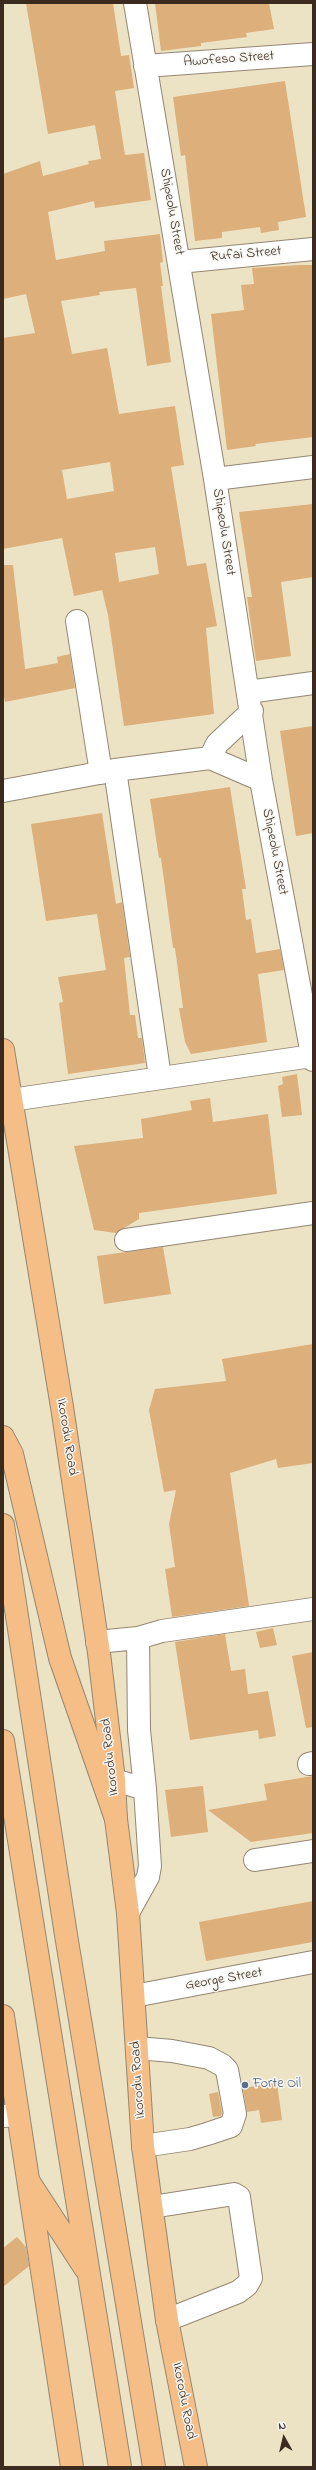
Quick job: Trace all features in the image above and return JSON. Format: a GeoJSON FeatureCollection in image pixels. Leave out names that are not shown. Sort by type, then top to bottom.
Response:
{"type":"FeatureCollection","features":[{"type":"Feature","properties":{"kind":"main road","name":"Ikorodu Road"},"geometry":{"type":"LineString","coordinates":[[3,1050],[62,1407],[98,1642],[114,1780],[116,1818],[128,1914],[143,2146],[167,2320],[196,2467]]}},
{"type":"Feature","properties":{"kind":"main road"},"geometry":{"type":"LineString","coordinates":[[3,1437],[12,1454],[60,1658],[116,1818]]}},
{"type":"Feature","properties":{"kind":"main road"},"geometry":{"type":"LineString","coordinates":[[3,1525],[66,1935],[154,2467]]}},
{"type":"Feature","properties":{"kind":"main road"},"geometry":{"type":"LineString","coordinates":[[3,1741],[91,2276],[120,2467]]}},
{"type":"Feature","properties":{"kind":"main road"},"geometry":{"type":"LineString","coordinates":[[3,2016],[10,2115],[28,2182],[72,2467]]}},
{"type":"Feature","properties":{"kind":"main road"},"geometry":{"type":"LineString","coordinates":[[28,2182],[91,2276]]}},
{"type":"Feature","properties":{"kind":"street","name":"Shipeolu Street"},"geometry":{"type":"LineString","coordinates":[[135,3],[180,262],[261,780],[313,1058]]}},
{"type":"Feature","properties":{"kind":"street","name":"Awofeso Street"},"geometry":{"type":"LineString","coordinates":[[145,66],[313,54]]}},
{"type":"Feature","properties":{"kind":"street","name":"Rufai Street"},"geometry":{"type":"LineString","coordinates":[[180,262],[313,249]]}},
{"type":"Feature","properties":{"kind":"street"},"geometry":{"type":"LineString","coordinates":[[215,479],[313,467]]}},
{"type":"Feature","properties":{"kind":"street"},"geometry":{"type":"LineString","coordinates":[[77,621],[108,771],[160,1078]]}},
{"type":"Feature","properties":{"kind":"street"},"geometry":{"type":"LineString","coordinates":[[210,758],[217,744],[250,702],[313,683]]}},
{"type":"Feature","properties":{"kind":"street"},"geometry":{"type":"LineString","coordinates":[[3,791],[108,771],[210,758],[261,780]]}},
{"type":"Feature","properties":{"kind":"street"},"geometry":{"type":"LineString","coordinates":[[11,1100],[160,1078],[313,1058]]}},
{"type":"Feature","properties":{"kind":"street"},"geometry":{"type":"LineString","coordinates":[[126,1240],[313,1213]]}},
{"type":"Feature","properties":{"kind":"street"},"geometry":{"type":"LineString","coordinates":[[98,1642],[138,1638],[162,1631],[313,1610]]}},
{"type":"Feature","properties":{"kind":"street"},"geometry":{"type":"LineString","coordinates":[[128,1914],[148,1877],[150,1866],[139,1730],[138,1638]]}},
{"type":"Feature","properties":{"kind":"street"},"geometry":{"type":"LineString","coordinates":[[114,1780],[144,1790]]}},
{"type":"Feature","properties":{"kind":"street"},"geometry":{"type":"LineString","coordinates":[[255,1860],[313,1851]]}},
{"type":"Feature","properties":{"kind":"street","name":"George Street"},"geometry":{"type":"LineString","coordinates":[[134,1996],[313,1962]]}},
{"type":"Feature","properties":{"kind":"street"},"geometry":{"type":"LineString","coordinates":[[136,2048],[172,2051],[209,2058],[222,2065],[227,2070],[235,2114],[231,2126],[190,2139],[143,2146]]}},
{"type":"Feature","properties":{"kind":"street"},"geometry":{"type":"LineString","coordinates":[[152,2207],[234,2194],[239,2197],[251,2278],[247,2285],[238,2292],[167,2320]]}},
{"type":"Feature","properties":{"kind":"building"},"geometry":{"type":"Polygon","coordinates":[[[26,3],[113,3],[121,56],[129,55],[134,88],[115,91],[125,155],[144,153],[151,200],[95,208],[94,201],[48,212],[56,260],[105,251],[104,241],[160,234],[163,262],[160,263],[163,286],[161,286],[171,362],[147,366],[136,288],[99,292],[100,295],[61,301],[72,354],[107,348],[119,414],[175,406],[184,465],[171,467],[187,566],[206,563],[217,626],[206,628],[214,714],[124,726],[108,615],[102,590],[74,596],[62,538],[3,549],[3,338],[35,333],[26,294],[3,299],[3,174],[40,161],[43,176],[89,164],[88,161],[101,159],[95,125],[48,134],[26,3]],[[110,462],[62,470],[67,499],[114,491],[110,462]],[[155,547],[115,553],[119,582],[159,574],[155,547]]]}},
{"type":"Feature","properties":{"kind":"building"},"geometry":{"type":"Polygon","coordinates":[[[155,3],[269,3],[274,29],[246,33],[247,37],[201,43],[201,46],[161,51],[155,3]]]}},
{"type":"Feature","properties":{"kind":"building"},"geometry":{"type":"Polygon","coordinates":[[[285,81],[306,217],[278,222],[279,230],[261,233],[260,227],[222,232],[222,238],[195,241],[185,155],[181,156],[173,97],[285,81]]]}},
{"type":"Feature","properties":{"kind":"building"},"geometry":{"type":"Polygon","coordinates":[[[313,265],[313,437],[255,444],[256,446],[227,450],[211,314],[244,310],[241,285],[254,284],[252,268],[313,265]]]}},
{"type":"Feature","properties":{"kind":"building"},"geometry":{"type":"Polygon","coordinates":[[[313,504],[313,577],[281,582],[291,656],[256,661],[247,597],[252,597],[239,512],[313,504]]]}},
{"type":"Feature","properties":{"kind":"building"},"geometry":{"type":"Polygon","coordinates":[[[3,565],[13,565],[25,669],[58,663],[57,657],[70,654],[75,688],[5,702],[3,691],[3,565]]]}},
{"type":"Feature","properties":{"kind":"building"},"geometry":{"type":"Polygon","coordinates":[[[313,726],[313,833],[296,836],[280,731],[313,726]]]}},
{"type":"Feature","properties":{"kind":"building"},"geometry":{"type":"Polygon","coordinates":[[[230,787],[246,889],[242,889],[246,920],[251,919],[256,953],[280,949],[284,970],[258,974],[267,1042],[191,1054],[185,1042],[179,1008],[183,1008],[175,948],[173,948],[161,858],[159,858],[150,799],[230,787]]]}},
{"type":"Feature","properties":{"kind":"building"},"geometry":{"type":"Polygon","coordinates":[[[102,813],[116,904],[122,902],[130,957],[124,958],[130,1015],[135,1015],[138,1038],[142,1038],[145,1063],[68,1074],[59,1003],[63,1002],[58,977],[106,970],[97,914],[46,921],[31,824],[102,813]]]}},
{"type":"Feature","properties":{"kind":"building"},"geometry":{"type":"Polygon","coordinates":[[[297,1074],[302,1115],[282,1117],[278,1086],[283,1084],[282,1077],[297,1074]]]}},
{"type":"Feature","properties":{"kind":"building"},"geometry":{"type":"Polygon","coordinates":[[[210,1098],[213,1122],[268,1114],[277,1194],[139,1213],[139,1219],[116,1233],[94,1230],[74,1146],[143,1138],[141,1119],[192,1110],[190,1101],[210,1098]]]}},
{"type":"Feature","properties":{"kind":"building"},"geometry":{"type":"Polygon","coordinates":[[[163,1247],[171,1294],[104,1304],[97,1256],[163,1247]]]}},
{"type":"Feature","properties":{"kind":"building"},"geometry":{"type":"Polygon","coordinates":[[[313,1344],[313,1463],[278,1468],[276,1459],[230,1473],[249,1606],[172,1617],[165,1569],[175,1567],[169,1524],[176,1490],[164,1492],[149,1410],[155,1389],[226,1381],[222,1359],[313,1344]]]}},
{"type":"Feature","properties":{"kind":"building"},"geometry":{"type":"Polygon","coordinates":[[[273,1628],[277,1645],[260,1648],[256,1632],[273,1628]]]}},
{"type":"Feature","properties":{"kind":"building"},"geometry":{"type":"Polygon","coordinates":[[[225,1634],[231,1671],[245,1669],[248,1694],[268,1691],[276,1736],[259,1739],[258,1730],[190,1740],[175,1642],[225,1634]]]}},
{"type":"Feature","properties":{"kind":"building"},"geometry":{"type":"Polygon","coordinates":[[[313,1652],[313,1727],[306,1728],[292,1656],[313,1652]]]}},
{"type":"Feature","properties":{"kind":"building"},"geometry":{"type":"Polygon","coordinates":[[[313,1776],[313,1833],[251,1842],[208,1810],[267,1800],[264,1784],[313,1776]]]}},
{"type":"Feature","properties":{"kind":"building"},"geometry":{"type":"Polygon","coordinates":[[[203,1786],[208,1832],[171,1837],[165,1790],[203,1786]]]}},
{"type":"Feature","properties":{"kind":"building"},"geometry":{"type":"Polygon","coordinates":[[[313,1901],[313,1942],[206,1961],[199,1922],[313,1901]]]}},
{"type":"Feature","properties":{"kind":"building"},"geometry":{"type":"Polygon","coordinates":[[[277,2083],[282,2120],[261,2123],[259,2110],[247,2112],[243,2088],[277,2083]]]}},
{"type":"Feature","properties":{"kind":"building"},"geometry":{"type":"Polygon","coordinates":[[[218,2092],[222,2113],[221,2116],[213,2117],[209,2094],[218,2092]]]}},
{"type":"Feature","properties":{"kind":"building"},"geometry":{"type":"Polygon","coordinates":[[[17,2237],[26,2247],[29,2266],[3,2287],[3,2248],[17,2237]]]}},
{"type":"Feature","properties":{"kind":"place","name":"Forte Oil"},"geometry":{"type":"Point","coordinates":[245,2085]}}]}
